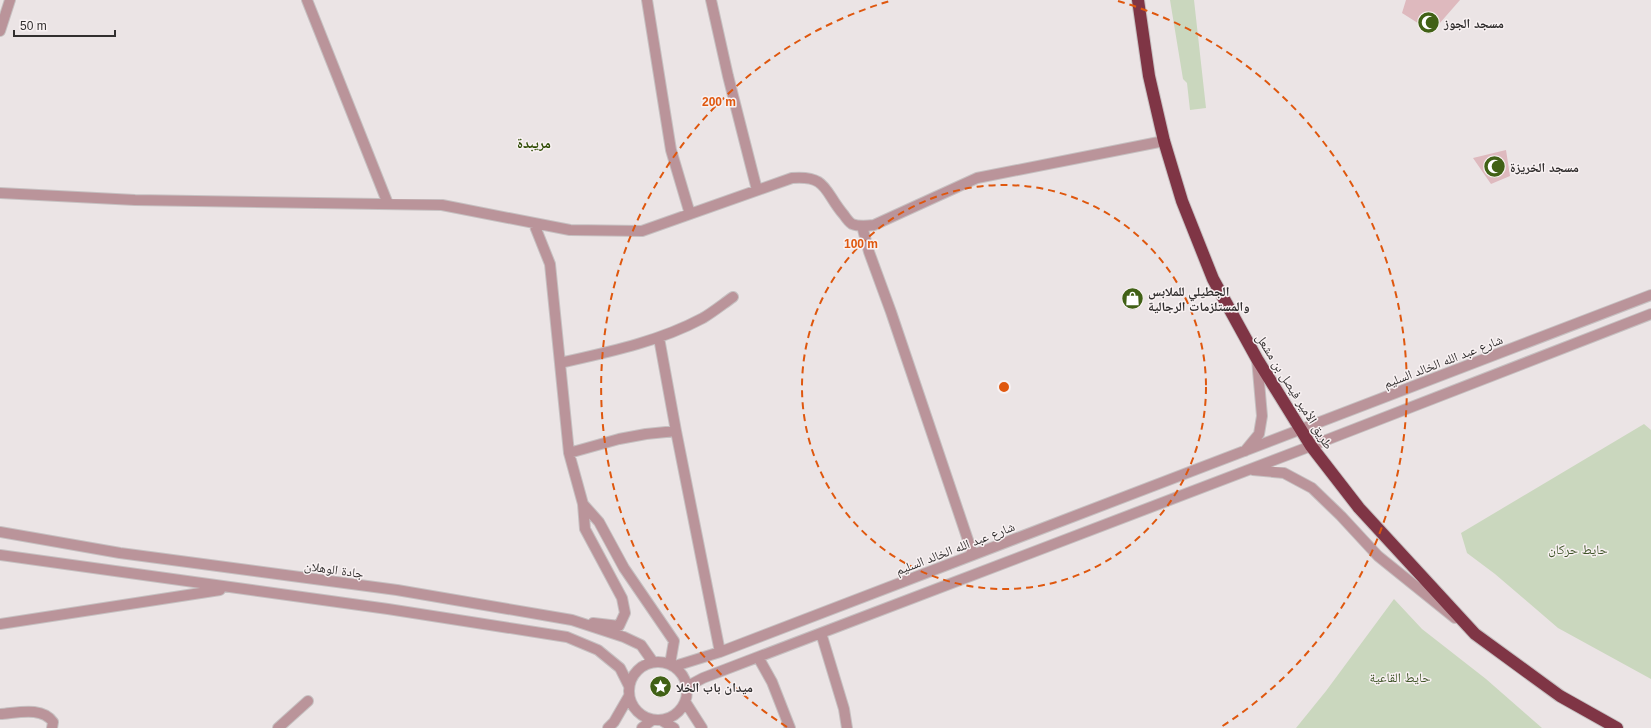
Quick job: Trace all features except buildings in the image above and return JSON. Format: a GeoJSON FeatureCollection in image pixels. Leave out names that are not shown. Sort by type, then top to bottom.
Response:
{"type":"FeatureCollection","features":[{"type":"Feature","properties":{"kind":"highway","name":"طريق الأمير فيصل بن مشعل"},"geometry":{"type":"LineString","coordinates":[[1138,0],[1149,76],[1164,141],[1182,201],[1213,279],[1257,358],[1300,430],[1359,508],[1475,634],[1560,696],[1617,728]]}},
{"type":"Feature","properties":{"kind":"street"},"geometry":{"type":"LineString","coordinates":[[0,31],[10,0]]}},
{"type":"Feature","properties":{"kind":"street"},"geometry":{"type":"LineString","coordinates":[[307,0],[388,204]]}},
{"type":"Feature","properties":{"kind":"street"},"geometry":{"type":"LineString","coordinates":[[647,0],[671,150],[690,214]]}},
{"type":"Feature","properties":{"kind":"street"},"geometry":{"type":"LineString","coordinates":[[711,0],[728,76],[758,190]]}},
{"type":"Feature","properties":{"kind":"street"},"geometry":{"type":"LineString","coordinates":[[0,194],[135,200],[442,205],[570,230],[642,231],[792,178],[807,177],[821,183],[851,223],[862,226],[874,225],[978,178],[1164,141]]}},
{"type":"Feature","properties":{"kind":"street"},"geometry":{"type":"LineString","coordinates":[[534,224],[550,264],[569,453],[583,504],[584,529],[622,598],[625,613],[619,626],[572,620]]}},
{"type":"Feature","properties":{"kind":"street"},"geometry":{"type":"LineString","coordinates":[[862,226],[869,252],[891,312],[973,555]]}},
{"type":"Feature","properties":{"kind":"street","name":"شارع عبد الله الخالد السليم"},"geometry":{"type":"LineString","coordinates":[[672,665],[720,652],[1651,295]]}},
{"type":"Feature","properties":{"kind":"street"},"geometry":{"type":"LineString","coordinates":[[560,363],[613,351],[659,338],[704,317],[733,297]]}},
{"type":"Feature","properties":{"kind":"street"},"geometry":{"type":"LineString","coordinates":[[688,686],[703,678],[1382,419],[1651,314]]}},
{"type":"Feature","properties":{"kind":"street"},"geometry":{"type":"LineString","coordinates":[[659,338],[720,652]]}},
{"type":"Feature","properties":{"kind":"street","name":"شارع عبد الله الخالد السليم"},"geometry":{"type":"LineString","coordinates":[[1245,451],[1259,434],[1262,416],[1257,358]]}},
{"type":"Feature","properties":{"kind":"street"},"geometry":{"type":"LineString","coordinates":[[1379,400],[1366,411],[1368,416],[1382,419]]}},
{"type":"Feature","properties":{"kind":"street"},"geometry":{"type":"LineString","coordinates":[[569,453],[619,439],[676,431]]}},
{"type":"Feature","properties":{"kind":"street"},"geometry":{"type":"LineString","coordinates":[[1249,469],[1284,472],[1312,488],[1341,516],[1378,556],[1475,634]]}},
{"type":"Feature","properties":{"kind":"street"},"geometry":{"type":"LineString","coordinates":[[583,504],[599,522],[624,568],[674,641],[672,665]]}},
{"type":"Feature","properties":{"kind":"street","name":"جادة الوهلان"},"geometry":{"type":"LineString","coordinates":[[0,532],[120,553],[397,590],[572,620],[641,645],[653,662]]}},
{"type":"Feature","properties":{"kind":"street"},"geometry":{"type":"LineString","coordinates":[[0,556],[388,609],[567,637],[598,650],[620,668],[629,691],[632,704],[637,712],[644,717],[656,720],[674,728]]}},
{"type":"Feature","properties":{"kind":"street"},"geometry":{"type":"LineString","coordinates":[[0,624],[232,588]]}},
{"type":"Feature","properties":{"kind":"street"},"geometry":{"type":"LineString","coordinates":[[821,633],[844,709],[847,728]]}},
{"type":"Feature","properties":{"kind":"street"},"geometry":{"type":"LineString","coordinates":[[758,657],[772,682],[790,728]]}},
{"type":"Feature","properties":{"kind":"street"},"geometry":{"type":"LineString","coordinates":[[608,728],[614,722],[629,691],[631,680],[637,670],[642,666],[653,662],[662,661],[681,671],[688,686],[686,703],[676,715],[668,719],[656,720],[642,728]]}},
{"type":"Feature","properties":{"kind":"street"},"geometry":{"type":"LineString","coordinates":[[278,728],[308,701]]}},
{"type":"Feature","properties":{"kind":"street"},"geometry":{"type":"LineString","coordinates":[[686,703],[702,728]]}},
{"type":"Feature","properties":{"kind":"street"},"geometry":{"type":"LineString","coordinates":[[0,714],[36,712],[49,716],[53,722],[52,728]]}},
{"type":"Feature","properties":{"kind":"green space"},"geometry":{"type":"Polygon","coordinates":[[[1170,0],[1194,0],[1206,108],[1190,110],[1187,83],[1183,79],[1170,0]]]}},
{"type":"Feature","properties":{"kind":"green space","name":"حايط حركان"},"geometry":{"type":"Polygon","coordinates":[[[1644,424],[1651,430],[1651,679],[1558,628],[1495,574],[1467,553],[1461,533],[1644,424]]]}},
{"type":"Feature","properties":{"kind":"green space","name":"حايط القاعية"},"geometry":{"type":"Polygon","coordinates":[[[1394,599],[1422,629],[1486,679],[1542,728],[1296,728],[1326,691],[1394,599]]]}},
{"type":"Feature","properties":{"kind":"place","name":"مسجد الجوز"},"geometry":{"type":"Point","coordinates":[1429,23]}},
{"type":"Feature","properties":{"kind":"place","name":"مسجد الخريزة"},"geometry":{"type":"Point","coordinates":[1494,167]}},
{"type":"Feature","properties":{"kind":"place","name":"الجطيلي للملابس والمستلزمات الرجالية"},"geometry":{"type":"Point","coordinates":[1132,298]}},
{"type":"Feature","properties":{"kind":"place","name":"ميدان باب الخلا"},"geometry":{"type":"Point","coordinates":[661,687]}},
{"type":"Feature","properties":{"kind":"district","name":"مريبدة"},"geometry":{"type":"Point","coordinates":[534,143]}}]}
